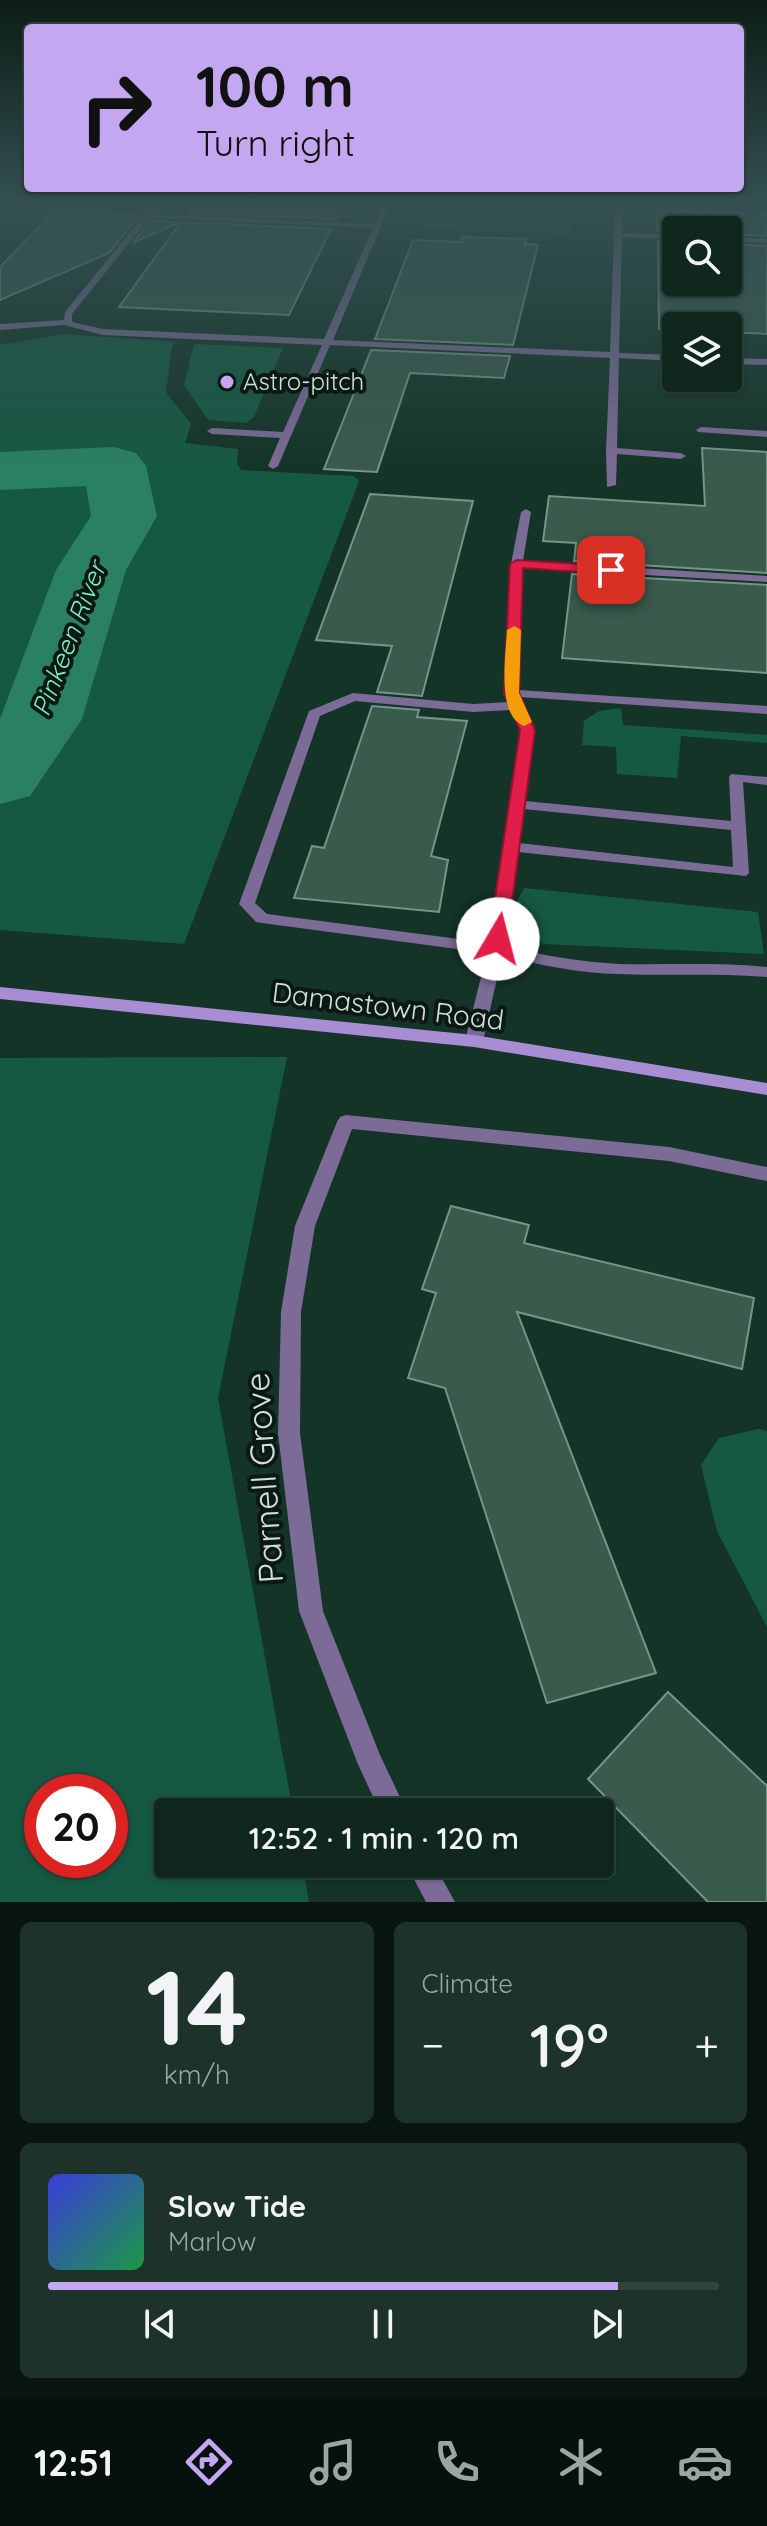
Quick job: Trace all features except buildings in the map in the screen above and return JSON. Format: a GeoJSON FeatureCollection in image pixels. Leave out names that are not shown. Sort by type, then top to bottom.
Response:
{"type":"FeatureCollection","features":[{"type":"Feature","properties":{"kind":"street"},"geometry":{"type":"LineString","coordinates":[[68,322],[68,314],[85,294]]}},
{"type":"Feature","properties":{"kind":"street"},"geometry":{"type":"LineString","coordinates":[[273,466],[350,294]]}},
{"type":"Feature","properties":{"kind":"street"},"geometry":{"type":"LineString","coordinates":[[611,485],[616,294]]}},
{"type":"Feature","properties":{"kind":"street"},"geometry":{"type":"LineString","coordinates":[[0,327],[68,322],[75,328],[103,332],[662,357]]}},
{"type":"Feature","properties":{"kind":"street"},"geometry":{"type":"LineString","coordinates":[[742,361],[767,362]]}},
{"type":"Feature","properties":{"kind":"street"},"geometry":{"type":"LineString","coordinates":[[701,430],[767,434]]}},
{"type":"Feature","properties":{"kind":"street"},"geometry":{"type":"LineString","coordinates":[[212,431],[287,435]]}},
{"type":"Feature","properties":{"kind":"street"},"geometry":{"type":"LineString","coordinates":[[611,451],[681,456]]}},
{"type":"Feature","properties":{"kind":"street"},"geometry":{"type":"LineString","coordinates":[[474,1041],[495,949],[528,730],[514,699],[517,564],[526,512]]}},
{"type":"Feature","properties":{"kind":"street"},"geometry":{"type":"LineString","coordinates":[[517,564],[767,579]]}},
{"type":"Feature","properties":{"kind":"street"},"geometry":{"type":"LineString","coordinates":[[767,710],[514,699],[473,708],[353,697],[314,714],[247,904],[262,918],[495,949],[556,963],[618,969],[722,968],[767,972]]}},
{"type":"Feature","properties":{"kind":"street"},"geometry":{"type":"LineString","coordinates":[[511,847],[741,873],[736,777],[767,781]]}},
{"type":"Feature","properties":{"kind":"street"},"geometry":{"type":"LineString","coordinates":[[517,804],[738,826]]}},
{"type":"Feature","properties":{"kind":"street","name":"Damastown Road"},"geometry":{"type":"LineString","coordinates":[[0,993],[474,1041],[767,1089]]}},
{"type":"Feature","properties":{"kind":"street","name":"Parnell Grove"},"geometry":{"type":"LineString","coordinates":[[387,1798],[370,1762],[311,1611],[289,1433],[291,1312],[305,1226],[346,1122],[669,1154],[767,1174]]}},
{"type":"Feature","properties":{"kind":"street"},"geometry":{"type":"LineString","coordinates":[[427,1878],[441,1902]]}},
{"type":"Feature","properties":{"kind":"green space"},"geometry":{"type":"Polygon","coordinates":[[[65,334],[176,342],[172,346],[166,392],[191,424],[185,443],[238,449],[237,463],[241,470],[354,476],[359,481],[184,944],[0,930],[0,345],[65,334]]]}},
{"type":"Feature","properties":{"kind":"green space","name":"Astro-pitch"},"geometry":{"type":"Polygon","coordinates":[[[194,344],[283,348],[254,417],[246,423],[208,420],[184,385],[194,344]]]}},
{"type":"Feature","properties":{"kind":"green space"},"geometry":{"type":"Polygon","coordinates":[[[621,708],[623,725],[767,735],[767,743],[681,736],[677,778],[617,774],[616,747],[582,745],[584,721],[599,711],[621,708]]]}},
{"type":"Feature","properties":{"kind":"green space"},"geometry":{"type":"Polygon","coordinates":[[[524,888],[758,912],[764,954],[542,944],[517,901],[524,888]]]}},
{"type":"Feature","properties":{"kind":"green space"},"geometry":{"type":"Polygon","coordinates":[[[287,1057],[218,1398],[290,1798],[154,1798],[154,1878],[305,1878],[309,1902],[0,1902],[0,1058],[287,1057]]]}},
{"type":"Feature","properties":{"kind":"green space"},"geometry":{"type":"Polygon","coordinates":[[[758,1429],[767,1431],[767,1627],[717,1531],[701,1465],[719,1438],[758,1429]]]}},
{"type":"Feature","properties":{"kind":"waterway","name":"Pinkeen River"},"geometry":{"type":"LineString","coordinates":[[0,471],[114,466],[124,516],[91,570],[41,719],[0,778]]}},
{"type":"Feature","properties":{"kind":"slow traffic"},"geometry":{"type":"LineString","coordinates":[[514,630],[511,693],[524,722]]}},
{"type":"Feature","properties":{"kind":"place","name":"Astro-pitch"},"geometry":{"type":"Point","coordinates":[227,382]}},
{"type":"Feature","properties":{"kind":"route"},"geometry":{"type":"LineString","coordinates":[[498,939],[528,730],[511,693],[517,564],[611,570]]}}]}
